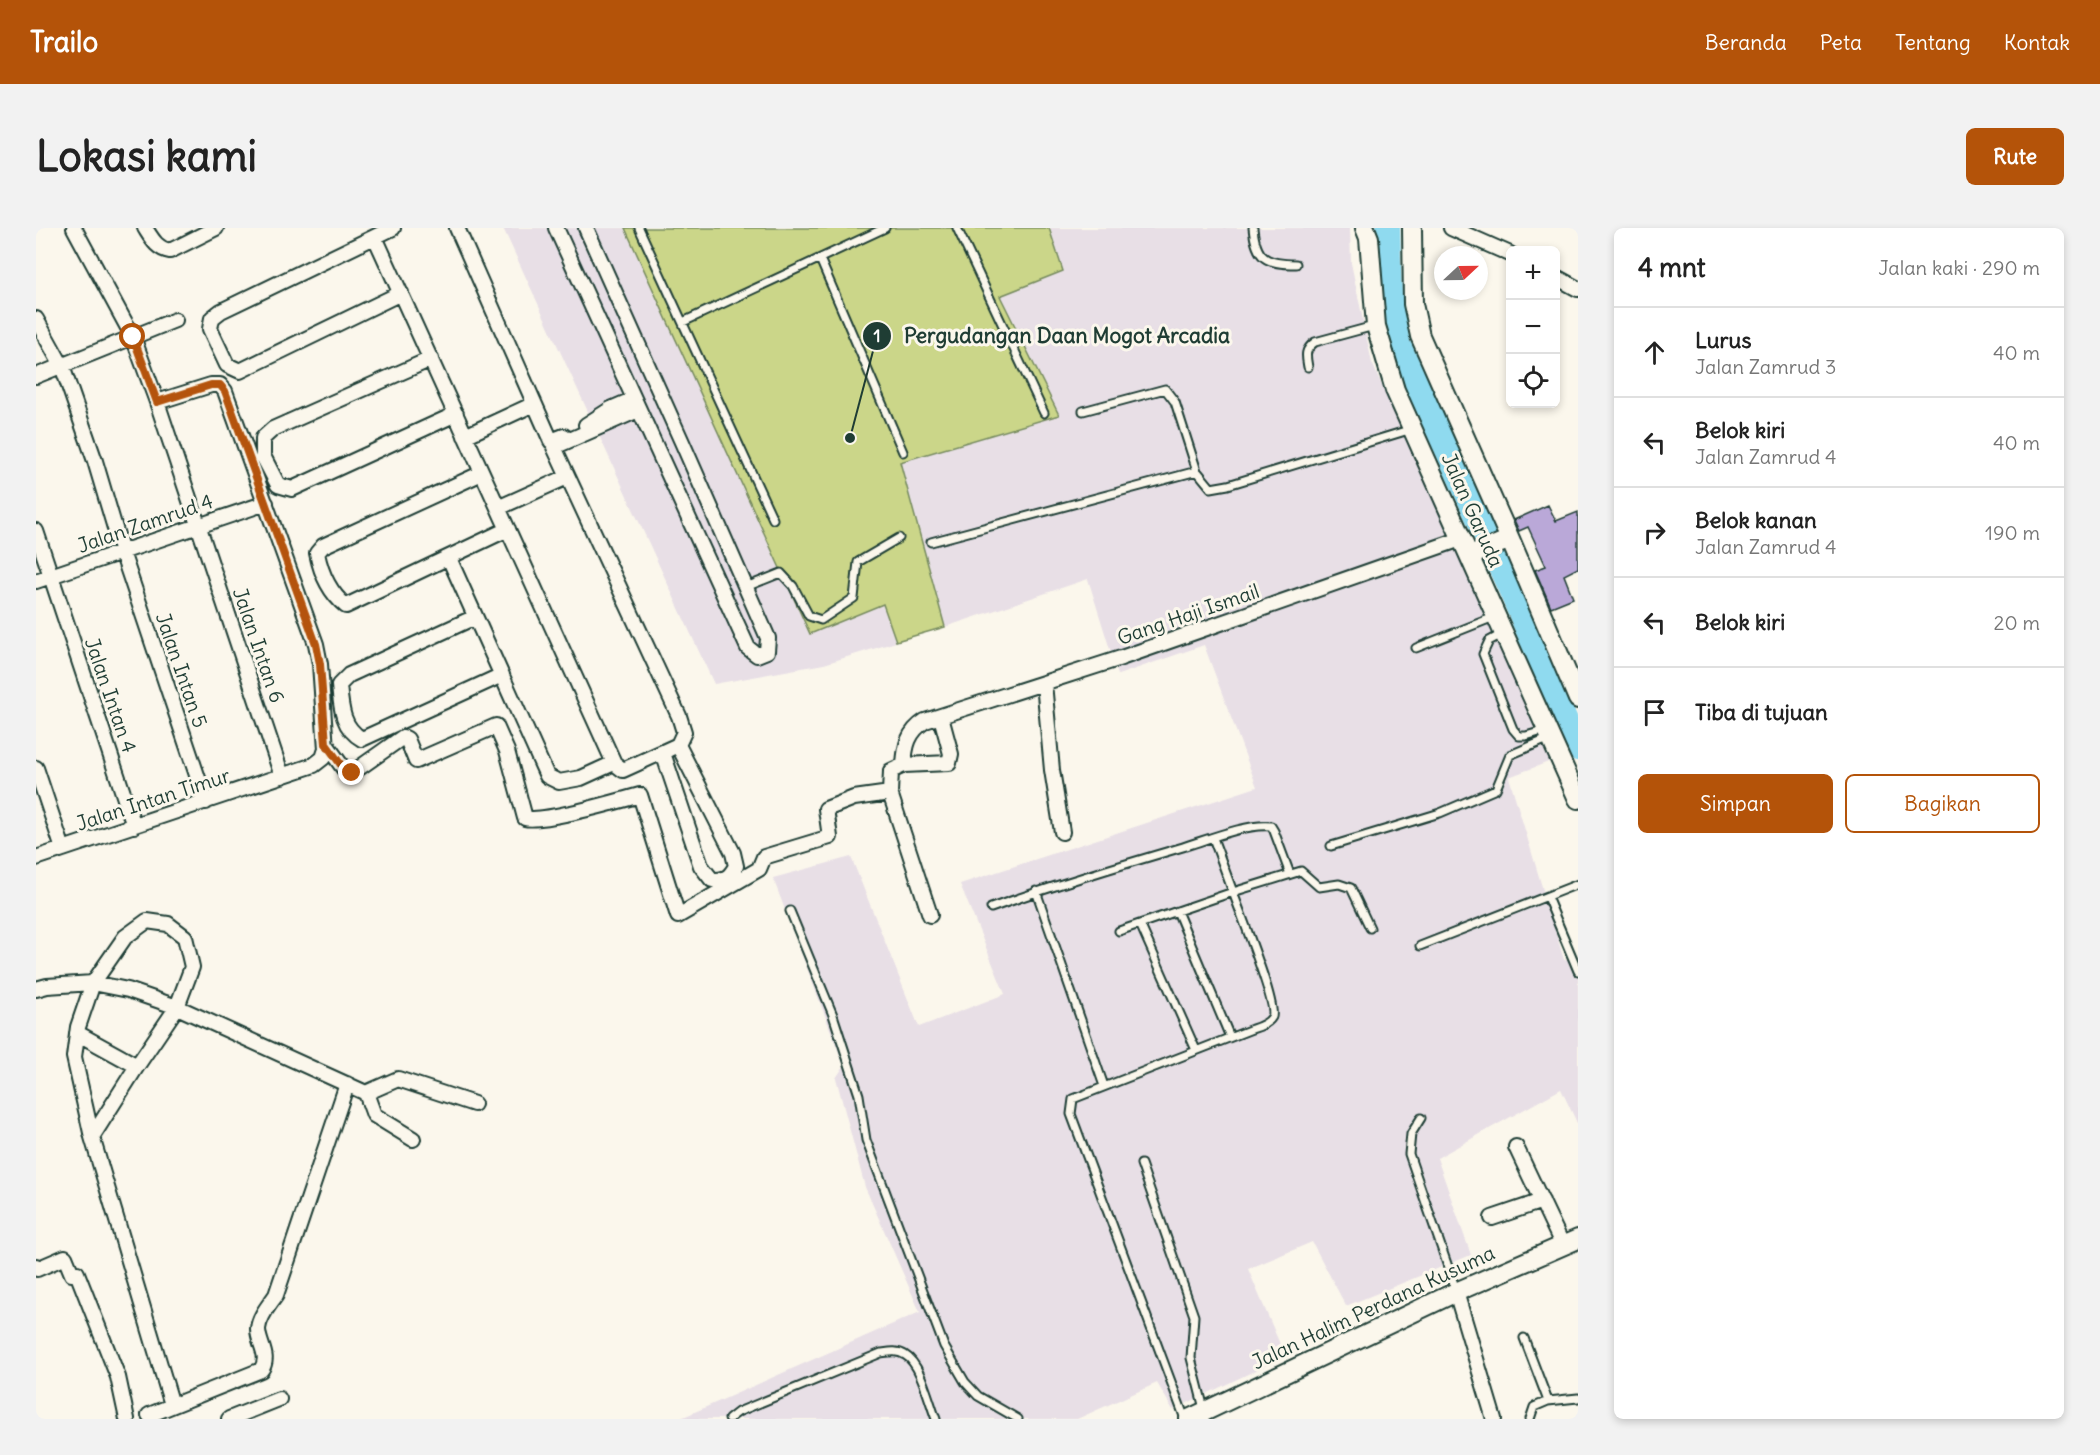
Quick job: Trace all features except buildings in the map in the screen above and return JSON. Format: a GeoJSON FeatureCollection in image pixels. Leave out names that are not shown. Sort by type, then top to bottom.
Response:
{"type":"FeatureCollection","features":[{"type":"Feature","properties":{"kind":"main road","name":"Jalan Garuda"},"geometry":{"type":"LineString","coordinates":[[1365,228],[1369,238],[1376,326],[1395,390],[1461,539],[1475,554],[1500,624],[1578,799]]}},
{"type":"Feature","properties":{"kind":"main road","name":"Jalan Garuda"},"geometry":{"type":"LineString","coordinates":[[1412,228],[1413,304],[1420,336],[1507,541],[1578,699]]}},
{"type":"Feature","properties":{"kind":"main road"},"geometry":{"type":"LineString","coordinates":[[1475,554],[1507,541]]}},
{"type":"Feature","properties":{"kind":"main road","name":"Jalan Halim Perdana Kusuma"},"geometry":{"type":"LineString","coordinates":[[1197,1417],[1456,1292],[1571,1243]]}},
{"type":"Feature","properties":{"kind":"street","name":"Jalan Intan 6"},"geometry":{"type":"LineString","coordinates":[[74,228],[133,337],[157,402],[282,776]]}},
{"type":"Feature","properties":{"kind":"street"},"geometry":{"type":"LineString","coordinates":[[145,228],[156,244],[163,250],[170,251],[216,228]]}},
{"type":"Feature","properties":{"kind":"street"},"geometry":{"type":"LineString","coordinates":[[393,228],[221,311],[212,318],[210,329],[227,365],[240,371],[401,293]]}},
{"type":"Feature","properties":{"kind":"street"},"geometry":{"type":"LineString","coordinates":[[457,228],[551,441],[580,432]]}},
{"type":"Feature","properties":{"kind":"street"},"geometry":{"type":"LineString","coordinates":[[1451,228],[1506,252]]}},
{"type":"Feature","properties":{"kind":"street"},"geometry":{"type":"LineString","coordinates":[[586,229],[768,638],[767,651],[757,655],[748,648],[559,234],[586,229]]}},
{"type":"Feature","properties":{"kind":"street"},"geometry":{"type":"LineString","coordinates":[[375,237],[614,763],[623,770],[678,745],[684,732],[679,716],[554,447],[636,404]]}},
{"type":"Feature","properties":{"kind":"street"},"geometry":{"type":"LineString","coordinates":[[1560,279],[1578,289]]}},
{"type":"Feature","properties":{"kind":"street","name":"Jalan Intan 5"},"geometry":{"type":"LineString","coordinates":[[36,319],[62,366],[206,802]]}},
{"type":"Feature","properties":{"kind":"street"},"geometry":{"type":"LineString","coordinates":[[36,376],[175,320]]}},
{"type":"Feature","properties":{"kind":"street"},"geometry":{"type":"LineString","coordinates":[[431,359],[273,429],[263,438],[263,456],[278,485],[292,489],[456,414]]}},
{"type":"Feature","properties":{"kind":"street"},"geometry":{"type":"LineString","coordinates":[[157,402],[211,385],[220,385],[225,391],[316,644],[320,664],[326,744],[323,758],[314,765],[282,776]]}},
{"type":"Feature","properties":{"kind":"street"},"geometry":{"type":"LineString","coordinates":[[465,436],[534,405]]}},
{"type":"Feature","properties":{"kind":"street"},"geometry":{"type":"LineString","coordinates":[[658,453],[682,442]]}},
{"type":"Feature","properties":{"kind":"street"},"geometry":{"type":"LineString","coordinates":[[482,473],[323,546],[317,553],[319,563],[334,597],[346,606],[508,529]]}},
{"type":"Feature","properties":{"kind":"street"},"geometry":{"type":"LineString","coordinates":[[498,508],[567,477]]}},
{"type":"Feature","properties":{"kind":"street","name":"Jalan Zamrud 4"},"geometry":{"type":"LineString","coordinates":[[36,581],[266,503]]}},
{"type":"Feature","properties":{"kind":"street","name":"Jalan Intan 4"},"geometry":{"type":"LineString","coordinates":[[36,531],[134,826]]}},
{"type":"Feature","properties":{"kind":"street","name":"Gang Haji Ismail"},"geometry":{"type":"LineString","coordinates":[[904,765],[905,751],[913,729],[925,721],[1121,658],[1461,539]]}},
{"type":"Feature","properties":{"kind":"street"},"geometry":{"type":"LineString","coordinates":[[448,558],[547,776],[559,782],[581,778],[614,763]]}},
{"type":"Feature","properties":{"kind":"street"},"geometry":{"type":"LineString","coordinates":[[475,617],[349,675],[339,686],[341,708],[351,733],[362,739],[502,675]]}},
{"type":"Feature","properties":{"kind":"street"},"geometry":{"type":"LineString","coordinates":[[1044,684],[1052,770],[1062,832]]}},
{"type":"Feature","properties":{"kind":"street"},"geometry":{"type":"LineString","coordinates":[[930,915],[890,793],[891,771],[904,765],[949,763],[951,754],[941,717]]}},
{"type":"Feature","properties":{"kind":"street"},"geometry":{"type":"LineString","coordinates":[[326,744],[344,769],[352,773],[403,738],[407,739],[416,761],[496,726],[507,751],[525,818],[531,820],[640,795],[678,916],[759,869],[764,857],[830,837],[826,809],[854,798],[890,793]]}},
{"type":"Feature","properties":{"kind":"street"},"geometry":{"type":"LineString","coordinates":[[663,753],[701,866],[712,880],[729,878],[736,866],[733,853],[678,745]]}},
{"type":"Feature","properties":{"kind":"street"},"geometry":{"type":"LineString","coordinates":[[36,768],[63,849]]}},
{"type":"Feature","properties":{"kind":"street","name":"Jalan Intan Timur"},"geometry":{"type":"LineString","coordinates":[[36,858],[282,776]]}},
{"type":"Feature","properties":{"kind":"street"},"geometry":{"type":"LineString","coordinates":[[92,1137],[136,1066],[177,1007],[192,967],[185,937],[168,924],[147,921],[125,937],[93,982],[77,1033],[74,1057],[92,1137],[172,1405]]}},
{"type":"Feature","properties":{"kind":"street"},"geometry":{"type":"LineString","coordinates":[[36,989],[93,982],[128,990],[177,1007],[366,1093],[374,1115],[414,1139]]}},
{"type":"Feature","properties":{"kind":"street"},"geometry":{"type":"LineString","coordinates":[[77,1033],[136,1066]]}},
{"type":"Feature","properties":{"kind":"street"},"geometry":{"type":"LineString","coordinates":[[366,1093],[398,1079],[474,1104]]}},
{"type":"Feature","properties":{"kind":"street"},"geometry":{"type":"LineString","coordinates":[[149,1415],[261,1370],[265,1365],[266,1358],[258,1328],[262,1316],[276,1294],[346,1084]]}},
{"type":"Feature","properties":{"kind":"street"},"geometry":{"type":"LineString","coordinates":[[1516,1147],[1542,1201],[1571,1243]]}},
{"type":"Feature","properties":{"kind":"street"},"geometry":{"type":"LineString","coordinates":[[1492,1218],[1542,1201]]}},
{"type":"Feature","properties":{"kind":"street"},"geometry":{"type":"LineString","coordinates":[[36,1266],[37,1269],[65,1257],[72,1274],[77,1273],[118,1377],[127,1419]]}},
{"type":"Feature","properties":{"kind":"street"},"geometry":{"type":"LineString","coordinates":[[1456,1292],[1494,1419]]}},
{"type":"Feature","properties":{"kind":"street"},"geometry":{"type":"LineString","coordinates":[[229,1419],[279,1399]]}},
{"type":"Feature","properties":{"kind":"lane"},"geometry":{"type":"LineString","coordinates":[[639,228],[773,519]]}},
{"type":"Feature","properties":{"kind":"lane"},"geometry":{"type":"LineString","coordinates":[[683,322],[820,259],[867,232],[885,228]]}},
{"type":"Feature","properties":{"kind":"lane"},"geometry":{"type":"LineString","coordinates":[[957,228],[1044,412]]}},
{"type":"Feature","properties":{"kind":"lane"},"geometry":{"type":"LineString","coordinates":[[1253,228],[1255,244],[1263,258],[1277,264],[1296,264]]}},
{"type":"Feature","properties":{"kind":"lane"},"geometry":{"type":"LineString","coordinates":[[820,259],[903,452]]}},
{"type":"Feature","properties":{"kind":"lane"},"geometry":{"type":"LineString","coordinates":[[1308,367],[1306,352],[1315,342],[1376,326]]}},
{"type":"Feature","properties":{"kind":"lane"},"geometry":{"type":"LineString","coordinates":[[1083,411],[1165,389],[1175,402],[1197,471],[1211,488],[1228,485],[1412,429]]}},
{"type":"Feature","properties":{"kind":"lane"},"geometry":{"type":"LineString","coordinates":[[931,542],[1197,471]]}},
{"type":"Feature","properties":{"kind":"lane"},"geometry":{"type":"LineString","coordinates":[[746,587],[781,573],[793,586],[809,616],[821,620],[854,598],[858,562],[899,538]]}},
{"type":"Feature","properties":{"kind":"lane"},"geometry":{"type":"LineString","coordinates":[[1416,648],[1500,624]]}},
{"type":"Feature","properties":{"kind":"lane"},"geometry":{"type":"LineString","coordinates":[[1500,624],[1483,654],[1513,729],[1518,736],[1548,734]]}},
{"type":"Feature","properties":{"kind":"lane"},"geometry":{"type":"LineString","coordinates":[[1331,846],[1440,813],[1496,789],[1510,755],[1548,734]]}},
{"type":"Feature","properties":{"kind":"lane"},"geometry":{"type":"LineString","coordinates":[[991,908],[1036,891],[1262,825],[1271,826],[1290,874]]}},
{"type":"Feature","properties":{"kind":"lane"},"geometry":{"type":"LineString","coordinates":[[1197,1417],[1071,1114],[1073,1099],[1266,1023],[1272,1018],[1273,1011],[1269,993],[1214,838]]}},
{"type":"Feature","properties":{"kind":"lane"},"geometry":{"type":"LineString","coordinates":[[1119,931],[1301,871],[1319,887],[1339,884],[1351,888],[1370,928]]}},
{"type":"Feature","properties":{"kind":"lane"},"geometry":{"type":"LineString","coordinates":[[1420,946],[1578,884]]}},
{"type":"Feature","properties":{"kind":"lane"},"geometry":{"type":"LineString","coordinates":[[1036,891],[1104,1086]]}},
{"type":"Feature","properties":{"kind":"lane"},"geometry":{"type":"LineString","coordinates":[[1547,897],[1578,971]]}},
{"type":"Feature","properties":{"kind":"lane"},"geometry":{"type":"LineString","coordinates":[[790,911],[832,1015],[859,1095],[866,1140],[944,1346],[965,1382],[978,1396],[1018,1419]]}},
{"type":"Feature","properties":{"kind":"lane"},"geometry":{"type":"LineString","coordinates":[[1177,911],[1230,1037]]}},
{"type":"Feature","properties":{"kind":"lane"},"geometry":{"type":"LineString","coordinates":[[1140,924],[1196,1050]]}},
{"type":"Feature","properties":{"kind":"lane"},"geometry":{"type":"LineString","coordinates":[[1421,1118],[1411,1134],[1409,1154],[1456,1292]]}},
{"type":"Feature","properties":{"kind":"lane"},"geometry":{"type":"LineString","coordinates":[[1141,1164],[1194,1316],[1191,1358],[1197,1417]]}},
{"type":"Feature","properties":{"kind":"lane"},"geometry":{"type":"LineString","coordinates":[[1524,1338],[1548,1401]]}},
{"type":"Feature","properties":{"kind":"lane"},"geometry":{"type":"LineString","coordinates":[[729,1419],[738,1412],[881,1353],[897,1352],[906,1355],[916,1367],[936,1419]]}},
{"type":"Feature","properties":{"kind":"lane"},"geometry":{"type":"LineString","coordinates":[[1530,1419],[1534,1407],[1548,1401],[1578,1398]]}},
{"type":"Feature","properties":{"kind":"shaded area"},"geometry":{"type":"Polygon","coordinates":[[[503,228],[1350,228],[1351,263],[1372,363],[1551,761],[1509,777],[1564,960],[1578,955],[1578,1125],[1561,1089],[1437,1158],[1471,1255],[1346,1306],[1312,1242],[1248,1269],[1285,1356],[1173,1410],[1157,1383],[1077,1419],[679,1419],[920,1312],[865,1187],[836,1078],[844,1066],[773,878],[851,857],[919,1027],[1005,994],[960,884],[1257,787],[1204,645],[1118,675],[1088,579],[945,627],[824,664],[714,684],[503,228]]]}},
{"type":"Feature","properties":{"kind":"green space"},"geometry":{"type":"Polygon","coordinates":[[[625,228],[1049,228],[1063,271],[1000,296],[1059,415],[900,462],[945,627],[896,641],[883,604],[810,634],[625,228]]]}},
{"type":"Feature","properties":{"kind":"waterway"},"geometry":{"type":"LineString","coordinates":[[1388,228],[1390,296],[1398,343],[1510,589],[1578,749]]}},
{"type":"Feature","properties":{"kind":"place","name":"Pergudangan Daan Mogot Arcadia"},"geometry":{"type":"Point","coordinates":[850,438]}},
{"type":"Feature","properties":{"kind":"route"},"geometry":{"type":"LineString","coordinates":[[133,337],[157,402],[211,385],[220,385],[225,391],[316,644],[320,664],[326,744],[344,769],[352,773]]}}]}
